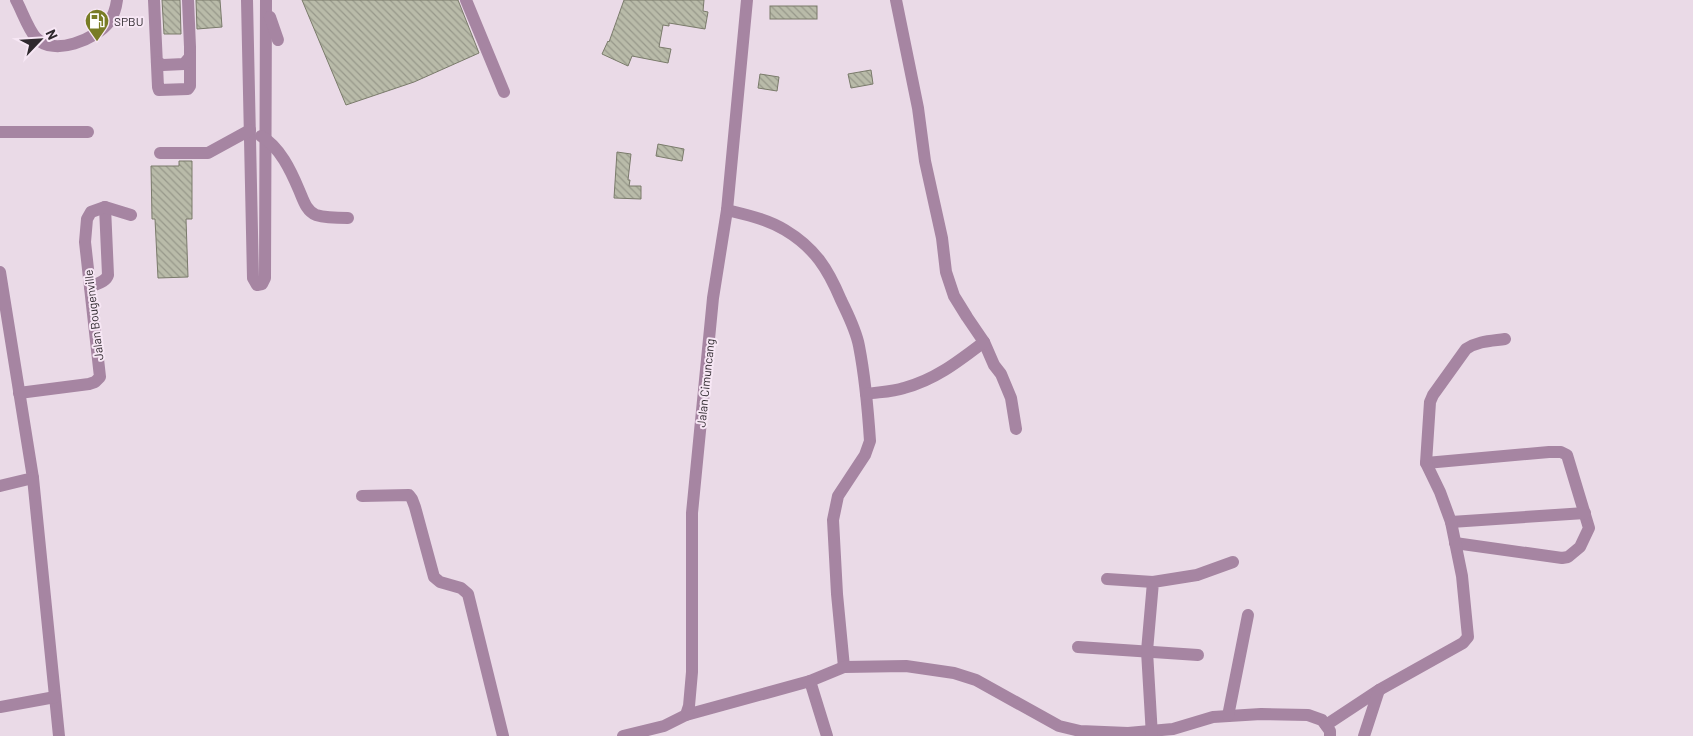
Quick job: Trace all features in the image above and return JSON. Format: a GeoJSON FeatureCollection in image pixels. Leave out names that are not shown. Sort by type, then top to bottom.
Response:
{"type":"FeatureCollection","features":[{"type":"Feature","properties":{"kind":"street"},"geometry":{"type":"LineString","coordinates":[[16,0],[37,38],[50,45],[62,46],[78,43],[102,29],[116,11],[117,0]]}},
{"type":"Feature","properties":{"kind":"street"},"geometry":{"type":"LineString","coordinates":[[154,0],[159,90],[188,89],[190,86],[188,0]]}},
{"type":"Feature","properties":{"kind":"street"},"geometry":{"type":"LineString","coordinates":[[247,0],[253,278],[257,285],[262,284],[265,278],[267,4]]}},
{"type":"Feature","properties":{"kind":"street"},"geometry":{"type":"LineString","coordinates":[[466,0],[504,92]]}},
{"type":"Feature","properties":{"kind":"street","name":"Jalan Cimuncang"},"geometry":{"type":"LineString","coordinates":[[686,715],[689,706],[692,672],[692,513],[713,298],[727,210],[747,0]]}},
{"type":"Feature","properties":{"kind":"street"},"geometry":{"type":"LineString","coordinates":[[896,0],[918,108],[925,161],[942,238],[946,272],[954,296],[984,342],[994,365],[1001,374],[1011,398],[1016,429]]}},
{"type":"Feature","properties":{"kind":"street"},"geometry":{"type":"LineString","coordinates":[[267,4],[278,40]]}},
{"type":"Feature","properties":{"kind":"street"},"geometry":{"type":"LineString","coordinates":[[157,62],[164,65],[184,64],[190,57]]}},
{"type":"Feature","properties":{"kind":"street"},"geometry":{"type":"LineString","coordinates":[[250,130],[265,139],[279,152],[306,206],[315,215],[348,218]]}},
{"type":"Feature","properties":{"kind":"street"},"geometry":{"type":"LineString","coordinates":[[160,153],[208,153],[250,130]]}},
{"type":"Feature","properties":{"kind":"street"},"geometry":{"type":"LineString","coordinates":[[0,132],[88,132]]}},
{"type":"Feature","properties":{"kind":"street"},"geometry":{"type":"LineString","coordinates":[[90,287],[103,282],[107,279],[108,275],[105,207],[131,215]]}},
{"type":"Feature","properties":{"kind":"street","name":"Jalan Bougenville"},"geometry":{"type":"LineString","coordinates":[[19,393],[89,384],[95,382],[100,377],[85,242],[87,219],[91,212],[105,207]]}},
{"type":"Feature","properties":{"kind":"street"},"geometry":{"type":"LineString","coordinates":[[727,210],[765,220],[785,230],[812,250],[824,264],[853,327],[859,345],[866,394],[869,448],[838,496],[832,529],[836,594],[844,667]]}},
{"type":"Feature","properties":{"kind":"street"},"geometry":{"type":"LineString","coordinates":[[0,272],[33,478],[59,736]]}},
{"type":"Feature","properties":{"kind":"street"},"geometry":{"type":"LineString","coordinates":[[622,736],[667,731],[686,715],[810,681],[844,667],[906,666],[954,673],[997,691],[1059,726],[1080,731],[1128,734],[1173,732],[1208,718],[1261,714],[1308,715],[1322,720],[1329,731],[1379,690],[1457,647],[1468,637],[1462,576],[1451,522],[1440,492],[1426,463],[1430,409],[1433,395],[1466,349],[1473,344],[1505,339]]}},
{"type":"Feature","properties":{"kind":"street"},"geometry":{"type":"LineString","coordinates":[[866,394],[902,389],[920,383],[946,370],[984,342]]}},
{"type":"Feature","properties":{"kind":"street"},"geometry":{"type":"LineString","coordinates":[[1426,463],[1562,452],[1566,455],[1589,528],[1584,541],[1574,553],[1562,558],[1455,543]]}},
{"type":"Feature","properties":{"kind":"street"},"geometry":{"type":"LineString","coordinates":[[0,486],[33,478]]}},
{"type":"Feature","properties":{"kind":"street"},"geometry":{"type":"LineString","coordinates":[[362,496],[408,495],[415,506],[434,577],[440,582],[461,588],[468,594],[503,736]]}},
{"type":"Feature","properties":{"kind":"street"},"geometry":{"type":"LineString","coordinates":[[1451,522],[1584,513]]}},
{"type":"Feature","properties":{"kind":"street"},"geometry":{"type":"LineString","coordinates":[[1107,579],[1153,582],[1196,575],[1233,562]]}},
{"type":"Feature","properties":{"kind":"street"},"geometry":{"type":"LineString","coordinates":[[1152,733],[1148,651],[1153,582]]}},
{"type":"Feature","properties":{"kind":"street"},"geometry":{"type":"LineString","coordinates":[[1228,716],[1248,615]]}},
{"type":"Feature","properties":{"kind":"street"},"geometry":{"type":"LineString","coordinates":[[1078,647],[1198,655]]}},
{"type":"Feature","properties":{"kind":"street"},"geometry":{"type":"LineString","coordinates":[[810,681],[827,736]]}},
{"type":"Feature","properties":{"kind":"street"},"geometry":{"type":"LineString","coordinates":[[1364,736],[1379,690]]}},
{"type":"Feature","properties":{"kind":"street"},"geometry":{"type":"LineString","coordinates":[[0,707],[55,697]]}},
{"type":"Feature","properties":{"kind":"building"},"geometry":{"type":"Polygon","coordinates":[[[162,0],[180,0],[181,34],[164,34],[162,0]]]}},
{"type":"Feature","properties":{"kind":"building"},"geometry":{"type":"Polygon","coordinates":[[[196,0],[220,0],[222,27],[197,29],[196,0]]]}},
{"type":"Feature","properties":{"kind":"building"},"geometry":{"type":"Polygon","coordinates":[[[302,0],[458,0],[479,53],[414,82],[346,105],[302,0]]]}},
{"type":"Feature","properties":{"kind":"building"},"geometry":{"type":"Polygon","coordinates":[[[624,0],[704,0],[703,11],[708,12],[705,29],[669,23],[669,26],[663,25],[659,47],[671,49],[668,63],[632,56],[628,66],[602,54],[609,42],[624,0]]]}},
{"type":"Feature","properties":{"kind":"building"},"geometry":{"type":"Polygon","coordinates":[[[770,6],[817,6],[817,19],[770,19],[770,6]]]}},
{"type":"Feature","properties":{"kind":"building"},"geometry":{"type":"Polygon","coordinates":[[[871,70],[873,84],[851,88],[848,74],[871,70]]]}},
{"type":"Feature","properties":{"kind":"building"},"geometry":{"type":"Polygon","coordinates":[[[760,74],[779,77],[777,91],[758,88],[760,74]]]}},
{"type":"Feature","properties":{"kind":"building"},"geometry":{"type":"Polygon","coordinates":[[[658,144],[684,149],[682,161],[656,156],[658,144]]]}},
{"type":"Feature","properties":{"kind":"building"},"geometry":{"type":"Polygon","coordinates":[[[617,152],[631,154],[629,186],[641,186],[641,199],[614,198],[617,152]]]}},
{"type":"Feature","properties":{"kind":"building"},"geometry":{"type":"Polygon","coordinates":[[[179,161],[192,161],[192,219],[186,219],[188,277],[158,278],[155,219],[152,219],[151,166],[179,166],[179,161]]]}},
{"type":"Feature","properties":{"kind":"place","name":"SPBU"},"geometry":{"type":"Point","coordinates":[97,42]}}]}
